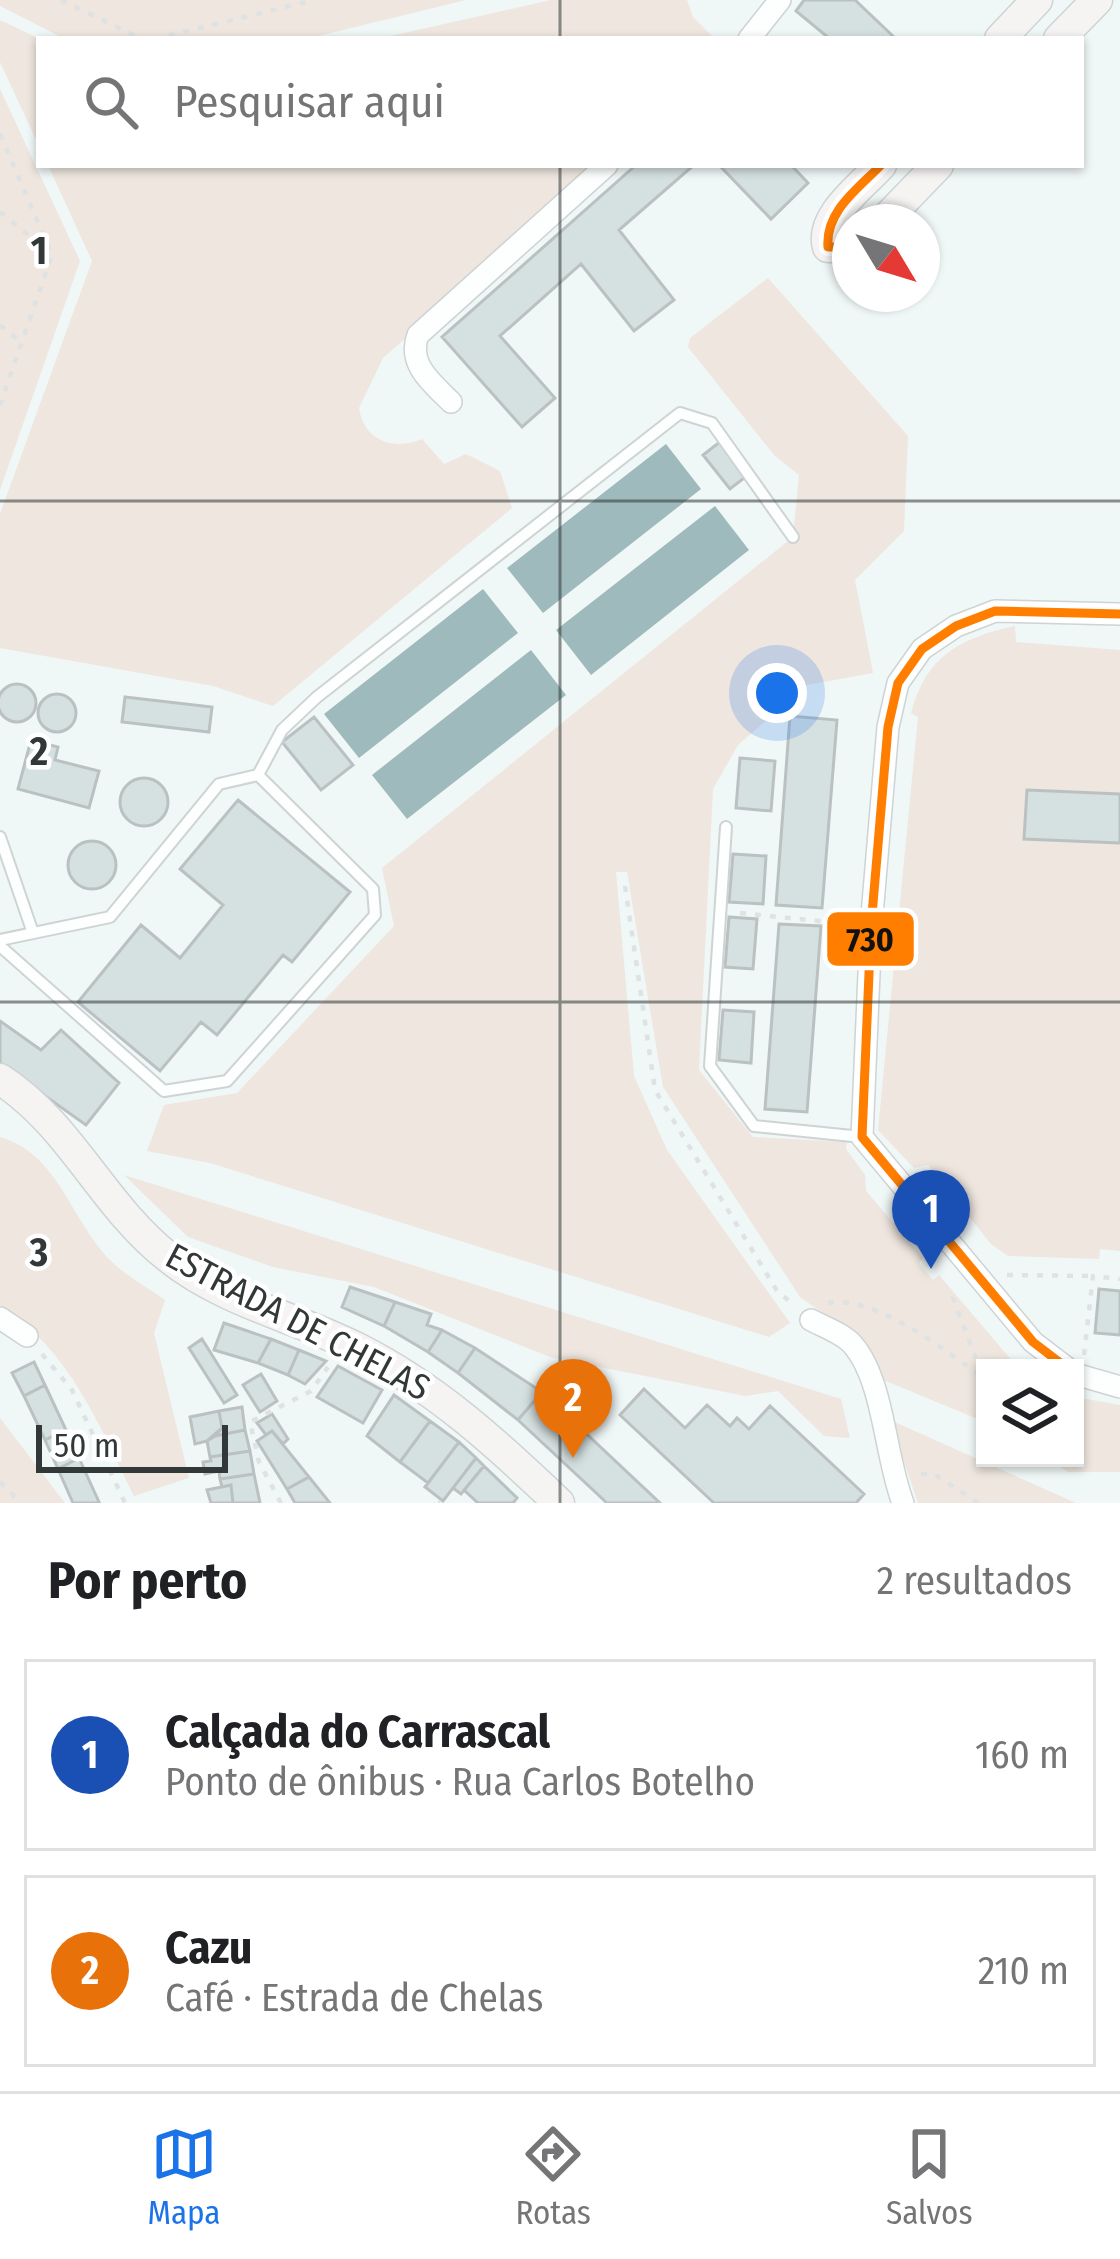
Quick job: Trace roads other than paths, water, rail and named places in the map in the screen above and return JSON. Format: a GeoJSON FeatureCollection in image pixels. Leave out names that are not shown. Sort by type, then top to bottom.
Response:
{"type":"FeatureCollection","features":[{"type":"Feature","properties":{"kind":"main road"},"geometry":{"type":"LineString","coordinates":[[1003,36],[1037,0]]}},
{"type":"Feature","properties":{"kind":"main road"},"geometry":{"type":"LineString","coordinates":[[1062,36],[1097,0]]}},
{"type":"Feature","properties":{"kind":"main road"},"geometry":{"type":"LineString","coordinates":[[845,204],[878,168]]}},
{"type":"Feature","properties":{"kind":"main road"},"geometry":{"type":"LineString","coordinates":[[901,204],[935,168]]}},
{"type":"Feature","properties":{"kind":"main road"},"geometry":{"type":"LineString","coordinates":[[832,222],[826,232],[828,248],[832,248]]}},
{"type":"Feature","properties":{"kind":"main road","name":"ESTRADA DE CHELAS"},"geometry":{"type":"LineString","coordinates":[[0,1079],[60,1129],[119,1212],[168,1258],[204,1281],[355,1347],[420,1384],[480,1429],[559,1503]]}},
{"type":"Feature","properties":{"kind":"street"},"geometry":{"type":"LineString","coordinates":[[750,36],[780,0]]}},
{"type":"Feature","properties":{"kind":"street"},"geometry":{"type":"LineString","coordinates":[[451,402],[419,366],[414,355],[418,335],[604,168]]}},
{"type":"Feature","properties":{"kind":"street"},"geometry":{"type":"LineString","coordinates":[[1055,1359],[1033,1342],[974,1275],[862,1137],[888,727],[898,682],[922,649],[956,626],[995,611],[1120,614]]}},
{"type":"Feature","properties":{"kind":"street"},"geometry":{"type":"LineString","coordinates":[[0,1318],[27,1336]]}},
{"type":"Feature","properties":{"kind":"street"},"geometry":{"type":"LineString","coordinates":[[811,1319],[852,1343],[872,1380],[891,1473],[903,1503]]}},
{"type":"Feature","properties":{"kind":"street"},"geometry":{"type":"LineString","coordinates":[[1084,1376],[1120,1387]]}},
{"type":"Feature","properties":{"kind":"lane"},"geometry":{"type":"LineString","coordinates":[[0,943],[110,917],[220,784],[259,775],[282,730],[316,698],[680,413],[712,423],[794,537]]}},
{"type":"Feature","properties":{"kind":"lane"},"geometry":{"type":"LineString","coordinates":[[0,943],[164,1091],[227,1081],[375,915],[373,889],[259,775]]}},
{"type":"Feature","properties":{"kind":"lane"},"geometry":{"type":"LineString","coordinates":[[726,827],[710,1066],[754,1126],[862,1137]]}},
{"type":"Feature","properties":{"kind":"lane"},"geometry":{"type":"LineString","coordinates":[[0,837],[33,933]]}},
{"type":"Feature","properties":{"kind":"water"},"geometry":{"type":"Polygon","coordinates":[[[666,444],[701,489],[543,613],[507,568],[666,444]]]}},
{"type":"Feature","properties":{"kind":"water"},"geometry":{"type":"Polygon","coordinates":[[[715,506],[749,550],[591,675],[556,630],[715,506]]]}},
{"type":"Feature","properties":{"kind":"water"},"geometry":{"type":"Polygon","coordinates":[[[483,589],[518,633],[359,758],[324,714],[483,589]]]}},
{"type":"Feature","properties":{"kind":"water"},"geometry":{"type":"Polygon","coordinates":[[[531,650],[566,695],[407,819],[372,775],[531,650]]]}},
{"type":"Feature","properties":{"kind":"place","name":"Calçada do Carrascal"},"geometry":{"type":"Point","coordinates":[931,1269]}},
{"type":"Feature","properties":{"kind":"place","name":"Cazu"},"geometry":{"type":"Point","coordinates":[573,1458]}}]}
